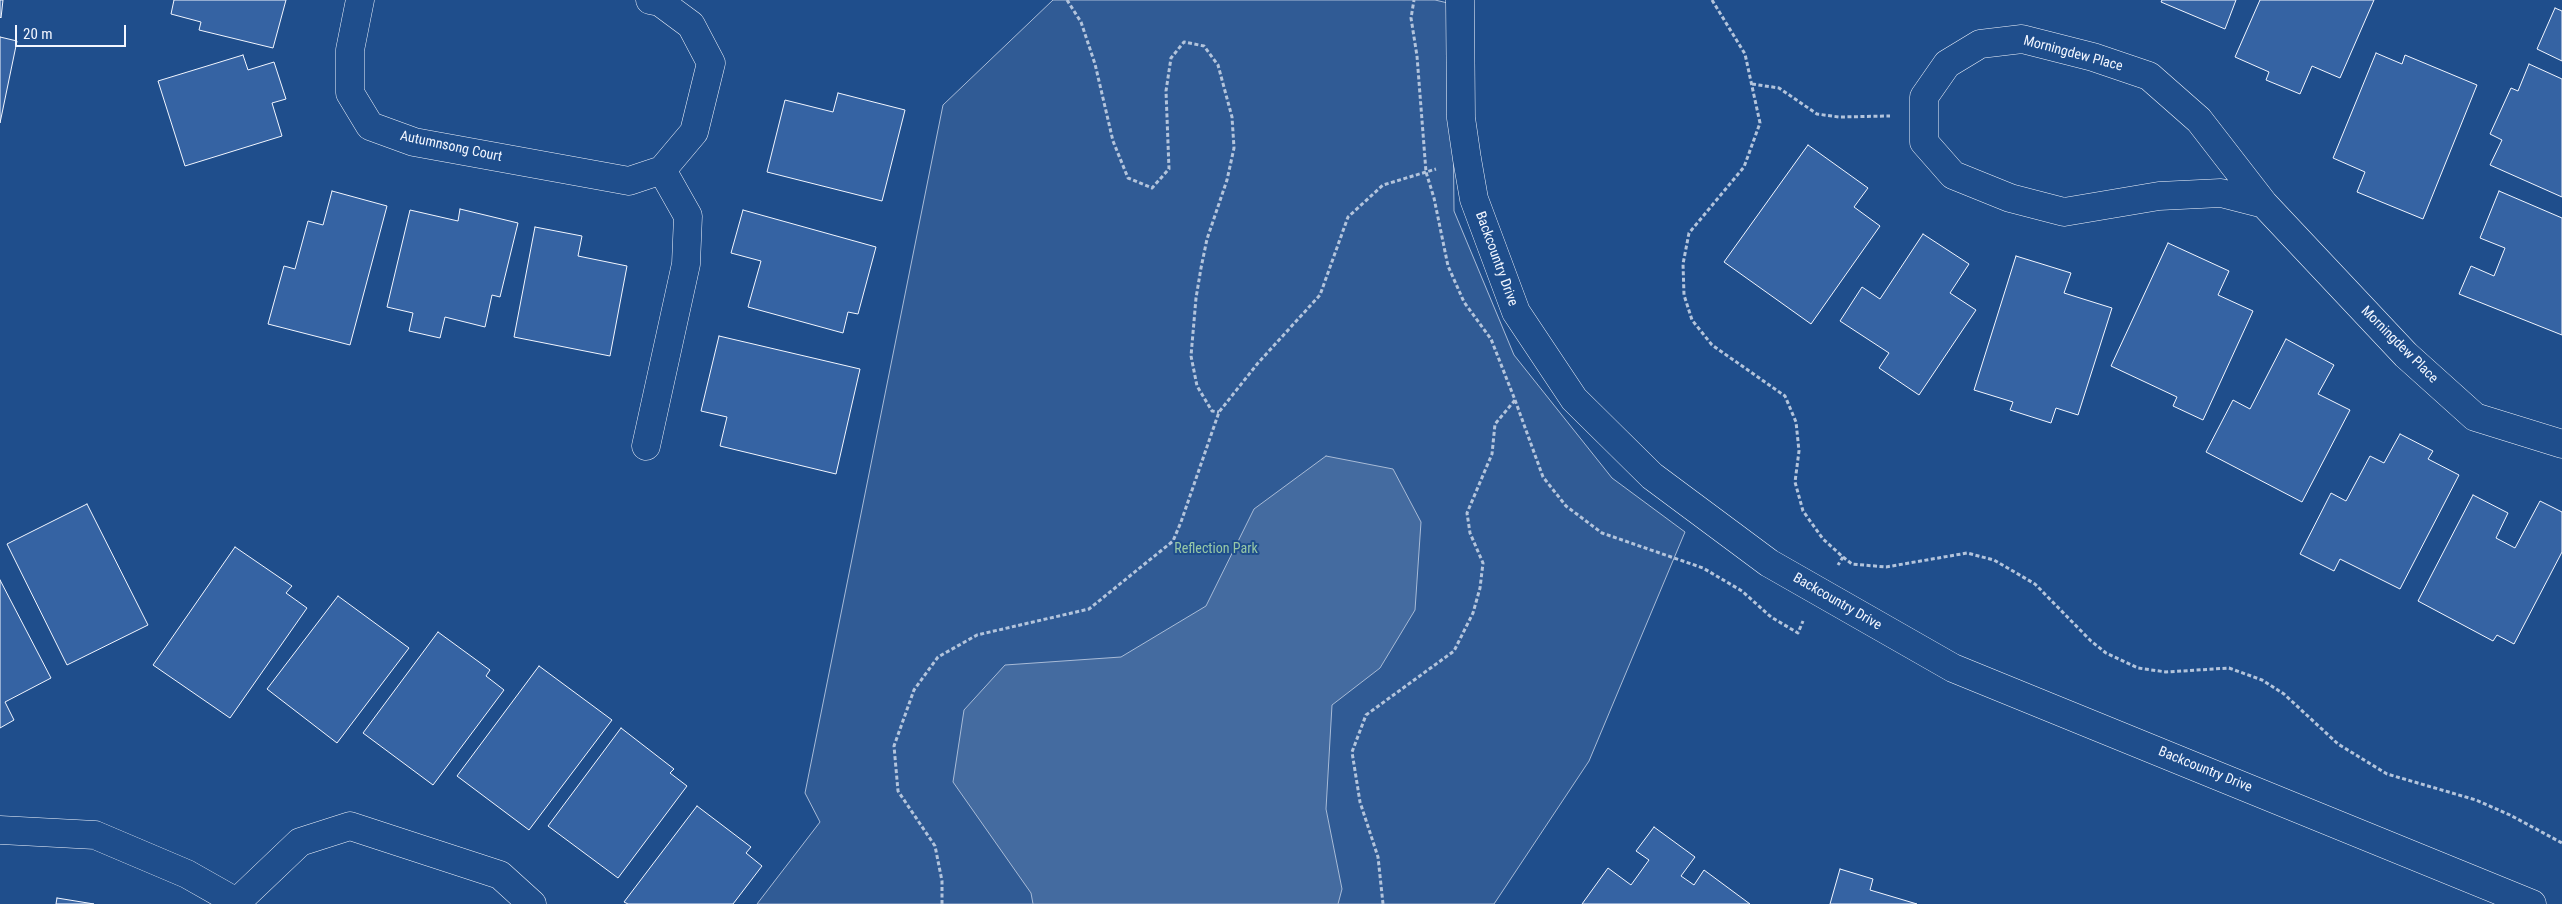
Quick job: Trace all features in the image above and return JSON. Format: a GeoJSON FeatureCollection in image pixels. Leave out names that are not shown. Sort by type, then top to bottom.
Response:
{"type":"FeatureCollection","features":[{"type":"Feature","properties":{"kind":"street","name":"Autumnsong Court"},"geometry":{"type":"LineString","coordinates":[[360,0],[350,50],[350,93],[370,126],[414,142],[629,181],[662,170]]}},
{"type":"Feature","properties":{"kind":"street"},"geometry":{"type":"LineString","coordinates":[[646,446],[686,254],[688,216],[662,170],[694,132],[711,63],[691,24],[660,2],[650,0]]}},
{"type":"Feature","properties":{"kind":"street","name":"Backcountry Drive"},"geometry":{"type":"LineString","coordinates":[[1460,0],[1461,118],[1474,199],[1516,312],[1574,399],[1652,476],[1769,563],[1953,668],[2532,904]]}},
{"type":"Feature","properties":{"kind":"street","name":"Morningdew Place"},"geometry":{"type":"LineString","coordinates":[[2264,204],[2221,194],[2159,196],[2064,212],[2010,198],[1953,175],[1924,142],[1924,97],[1947,64],[1980,44],[2022,39],[2093,57],[2149,76],[2199,120],[2264,204],[2406,355],[2475,417],[2562,444]]}},
{"type":"Feature","properties":{"kind":"street"},"geometry":{"type":"LineString","coordinates":[[0,830],[95,835],[187,874],[238,903],[300,842],[350,826],[500,876],[532,904]]}},
{"type":"Feature","properties":{"kind":"path"},"geometry":{"type":"LineString","coordinates":[[1067,0],[1081,22],[1095,64],[1113,141],[1128,178],[1152,188],[1168,169],[1166,91],[1171,58],[1184,42],[1204,46],[1218,65],[1232,117],[1234,148],[1227,180],[1208,239],[1201,268],[1196,298],[1191,356],[1197,386],[1212,410],[1219,412]]}},
{"type":"Feature","properties":{"kind":"path"},"geometry":{"type":"LineString","coordinates":[[1414,0],[1411,18],[1417,56],[1426,172],[1434,198],[1448,266],[1464,302],[1491,339],[1544,478],[1566,506],[1602,533],[1704,568],[1742,591],[1770,616],[1798,633],[1842,557]]}},
{"type":"Feature","properties":{"kind":"path"},"geometry":{"type":"LineString","coordinates":[[1712,0],[1745,54],[1760,123],[1744,167],[1689,233],[1683,264],[1684,295],[1692,320],[1712,345],[1785,396],[1796,422],[1799,451],[1795,482],[1803,511],[1822,540],[1852,564],[1886,567],[1966,553],[1994,560],[2035,584],[2091,641],[2106,653],[2138,668],[2166,672],[2229,668],[2262,680],[2284,694],[2338,744],[2365,762],[2394,776],[2476,800],[2510,815],[2562,843]]}},
{"type":"Feature","properties":{"kind":"path"},"geometry":{"type":"LineString","coordinates":[[1752,84],[1778,88],[1816,114],[1924,119]]}},
{"type":"Feature","properties":{"kind":"path"},"geometry":{"type":"LineString","coordinates":[[942,904],[942,881],[935,846],[898,791],[894,746],[914,690],[938,657],[977,635],[1089,609],[1172,541],[1182,522],[1219,412],[1258,363],[1320,295],[1348,217],[1383,185],[1467,159]]}},
{"type":"Feature","properties":{"kind":"path"},"geometry":{"type":"LineString","coordinates":[[1383,904],[1378,858],[1360,802],[1352,752],[1366,715],[1454,651],[1473,613],[1480,588],[1483,563],[1470,533],[1467,513],[1492,454],[1495,424],[1515,400]]}},
{"type":"Feature","properties":{"kind":"shaded area","name":"Reflection Park"},"geometry":{"type":"Polygon","coordinates":[[[1053,0],[1435,0],[1452,4],[1454,211],[1514,355],[1612,478],[1685,532],[1589,761],[1494,904],[757,904],[820,822],[805,793],[943,105],[1053,0]]]}},
{"type":"Feature","properties":{"kind":"shaded area"},"geometry":{"type":"Polygon","coordinates":[[[1326,456],[1393,469],[1421,522],[1415,610],[1380,668],[1332,705],[1326,809],[1342,889],[1338,904],[1033,904],[1031,893],[953,782],[964,710],[1005,665],[1121,657],[1206,606],[1254,509],[1326,456]]]}},
{"type":"Feature","properties":{"kind":"building"},"geometry":{"type":"Polygon","coordinates":[[[0,0],[3,0],[1,18],[0,17],[0,0]]]}},
{"type":"Feature","properties":{"kind":"building"},"geometry":{"type":"Polygon","coordinates":[[[174,0],[286,0],[273,48],[199,30],[201,22],[171,14],[174,0]]]}},
{"type":"Feature","properties":{"kind":"building"},"geometry":{"type":"Polygon","coordinates":[[[2162,0],[2236,0],[2225,29],[2161,2],[2162,0]]]}},
{"type":"Feature","properties":{"kind":"building"},"geometry":{"type":"Polygon","coordinates":[[[2260,0],[2374,0],[2340,78],[2312,66],[2300,94],[2266,80],[2269,72],[2235,57],[2260,0]]]}},
{"type":"Feature","properties":{"kind":"building"},"geometry":{"type":"Polygon","coordinates":[[[2555,8],[2562,11],[2562,61],[2537,49],[2555,8]]]}},
{"type":"Feature","properties":{"kind":"building"},"geometry":{"type":"Polygon","coordinates":[[[0,37],[17,41],[0,123],[0,37]]]}},
{"type":"Feature","properties":{"kind":"building"},"geometry":{"type":"Polygon","coordinates":[[[2376,53],[2402,64],[2405,55],[2477,85],[2423,219],[2357,192],[2365,172],[2333,158],[2376,53]]]}},
{"type":"Feature","properties":{"kind":"building"},"geometry":{"type":"Polygon","coordinates":[[[243,55],[248,70],[274,62],[286,99],[272,103],[282,136],[185,166],[158,81],[243,55]]]}},
{"type":"Feature","properties":{"kind":"building"},"geometry":{"type":"Polygon","coordinates":[[[2529,64],[2562,79],[2562,197],[2490,165],[2502,140],[2490,134],[2511,88],[2518,91],[2529,64]]]}},
{"type":"Feature","properties":{"kind":"building"},"geometry":{"type":"Polygon","coordinates":[[[838,93],[905,110],[882,201],[767,172],[785,100],[833,112],[838,93]]]}},
{"type":"Feature","properties":{"kind":"building"},"geometry":{"type":"Polygon","coordinates":[[[1808,145],[1868,188],[1854,207],[1880,226],[1811,324],[1724,262],[1808,145]]]}},
{"type":"Feature","properties":{"kind":"building"},"geometry":{"type":"Polygon","coordinates":[[[332,191],[387,206],[350,345],[268,324],[284,266],[295,269],[308,221],[323,225],[332,191]]]}},
{"type":"Feature","properties":{"kind":"building"},"geometry":{"type":"Polygon","coordinates":[[[2499,191],[2562,218],[2562,335],[2459,294],[2471,266],[2494,276],[2505,248],[2480,238],[2499,191]]]}},
{"type":"Feature","properties":{"kind":"building"},"geometry":{"type":"Polygon","coordinates":[[[460,209],[518,223],[500,297],[492,295],[485,327],[445,317],[440,338],[409,331],[413,313],[387,307],[410,210],[458,221],[460,209]]]}},
{"type":"Feature","properties":{"kind":"building"},"geometry":{"type":"Polygon","coordinates":[[[743,210],[876,247],[858,314],[848,312],[843,333],[748,307],[761,261],[731,253],[743,210]]]}},
{"type":"Feature","properties":{"kind":"building"},"geometry":{"type":"Polygon","coordinates":[[[535,227],[582,236],[578,256],[627,266],[610,356],[514,337],[535,227]]]}},
{"type":"Feature","properties":{"kind":"building"},"geometry":{"type":"Polygon","coordinates":[[[1923,234],[1969,264],[1950,293],[1976,310],[1919,395],[1879,368],[1889,353],[1840,321],[1862,287],[1880,299],[1923,234]]]}},
{"type":"Feature","properties":{"kind":"building"},"geometry":{"type":"Polygon","coordinates":[[[2168,243],[2229,271],[2218,295],[2253,311],[2203,420],[2173,406],[2177,397],[2111,366],[2168,243]]]}},
{"type":"Feature","properties":{"kind":"building"},"geometry":{"type":"Polygon","coordinates":[[[2016,256],[2071,273],[2064,293],[2112,308],[2078,415],[2056,408],[2051,423],[2010,410],[2013,402],[1974,390],[2016,256]]]}},
{"type":"Feature","properties":{"kind":"building"},"geometry":{"type":"Polygon","coordinates":[[[719,336],[860,369],[836,474],[720,446],[727,417],[701,411],[719,336]]]}},
{"type":"Feature","properties":{"kind":"building"},"geometry":{"type":"Polygon","coordinates":[[[2286,339],[2334,365],[2318,394],[2350,410],[2302,502],[2206,452],[2233,400],[2250,409],[2286,339]]]}},
{"type":"Feature","properties":{"kind":"building"},"geometry":{"type":"Polygon","coordinates":[[[2400,434],[2433,451],[2428,459],[2459,475],[2400,589],[2340,559],[2334,571],[2300,554],[2331,493],[2346,501],[2370,456],[2384,463],[2400,434]]]}},
{"type":"Feature","properties":{"kind":"building"},"geometry":{"type":"Polygon","coordinates":[[[2473,495],[2508,513],[2496,538],[2515,548],[2540,501],[2562,512],[2562,552],[2514,644],[2497,635],[2493,641],[2418,601],[2473,495]]]}},
{"type":"Feature","properties":{"kind":"building"},"geometry":{"type":"Polygon","coordinates":[[[87,504],[148,625],[67,665],[7,544],[87,504]]]}},
{"type":"Feature","properties":{"kind":"building"},"geometry":{"type":"Polygon","coordinates":[[[235,547],[292,586],[286,593],[307,608],[230,718],[153,665],[235,547]]]}},
{"type":"Feature","properties":{"kind":"building"},"geometry":{"type":"Polygon","coordinates":[[[0,580],[51,678],[5,702],[14,720],[0,728],[0,580]]]}},
{"type":"Feature","properties":{"kind":"building"},"geometry":{"type":"Polygon","coordinates":[[[338,596],[409,648],[337,743],[267,689],[338,596]]]}},
{"type":"Feature","properties":{"kind":"building"},"geometry":{"type":"Polygon","coordinates":[[[438,632],[490,670],[486,676],[504,690],[433,785],[363,733],[438,632]]]}},
{"type":"Feature","properties":{"kind":"building"},"geometry":{"type":"Polygon","coordinates":[[[539,666],[612,720],[529,830],[457,776],[539,666]]]}},
{"type":"Feature","properties":{"kind":"building"},"geometry":{"type":"Polygon","coordinates":[[[621,728],[674,769],[670,773],[687,786],[618,878],[548,826],[621,728]]]}},
{"type":"Feature","properties":{"kind":"building"},"geometry":{"type":"Polygon","coordinates":[[[697,806],[751,847],[746,853],[762,866],[733,904],[628,904],[624,902],[697,806]]]}},
{"type":"Feature","properties":{"kind":"building"},"geometry":{"type":"Polygon","coordinates":[[[1654,827],[1695,857],[1681,876],[1694,885],[1704,870],[1750,904],[1582,904],[1608,868],[1631,885],[1649,860],[1636,851],[1654,827]]]}},
{"type":"Feature","properties":{"kind":"building"},"geometry":{"type":"Polygon","coordinates":[[[1840,869],[1873,879],[1870,890],[1917,904],[1830,904],[1840,869]]]}},
{"type":"Feature","properties":{"kind":"building"},"geometry":{"type":"Polygon","coordinates":[[[57,898],[94,904],[56,904],[57,898]]]}}]}
